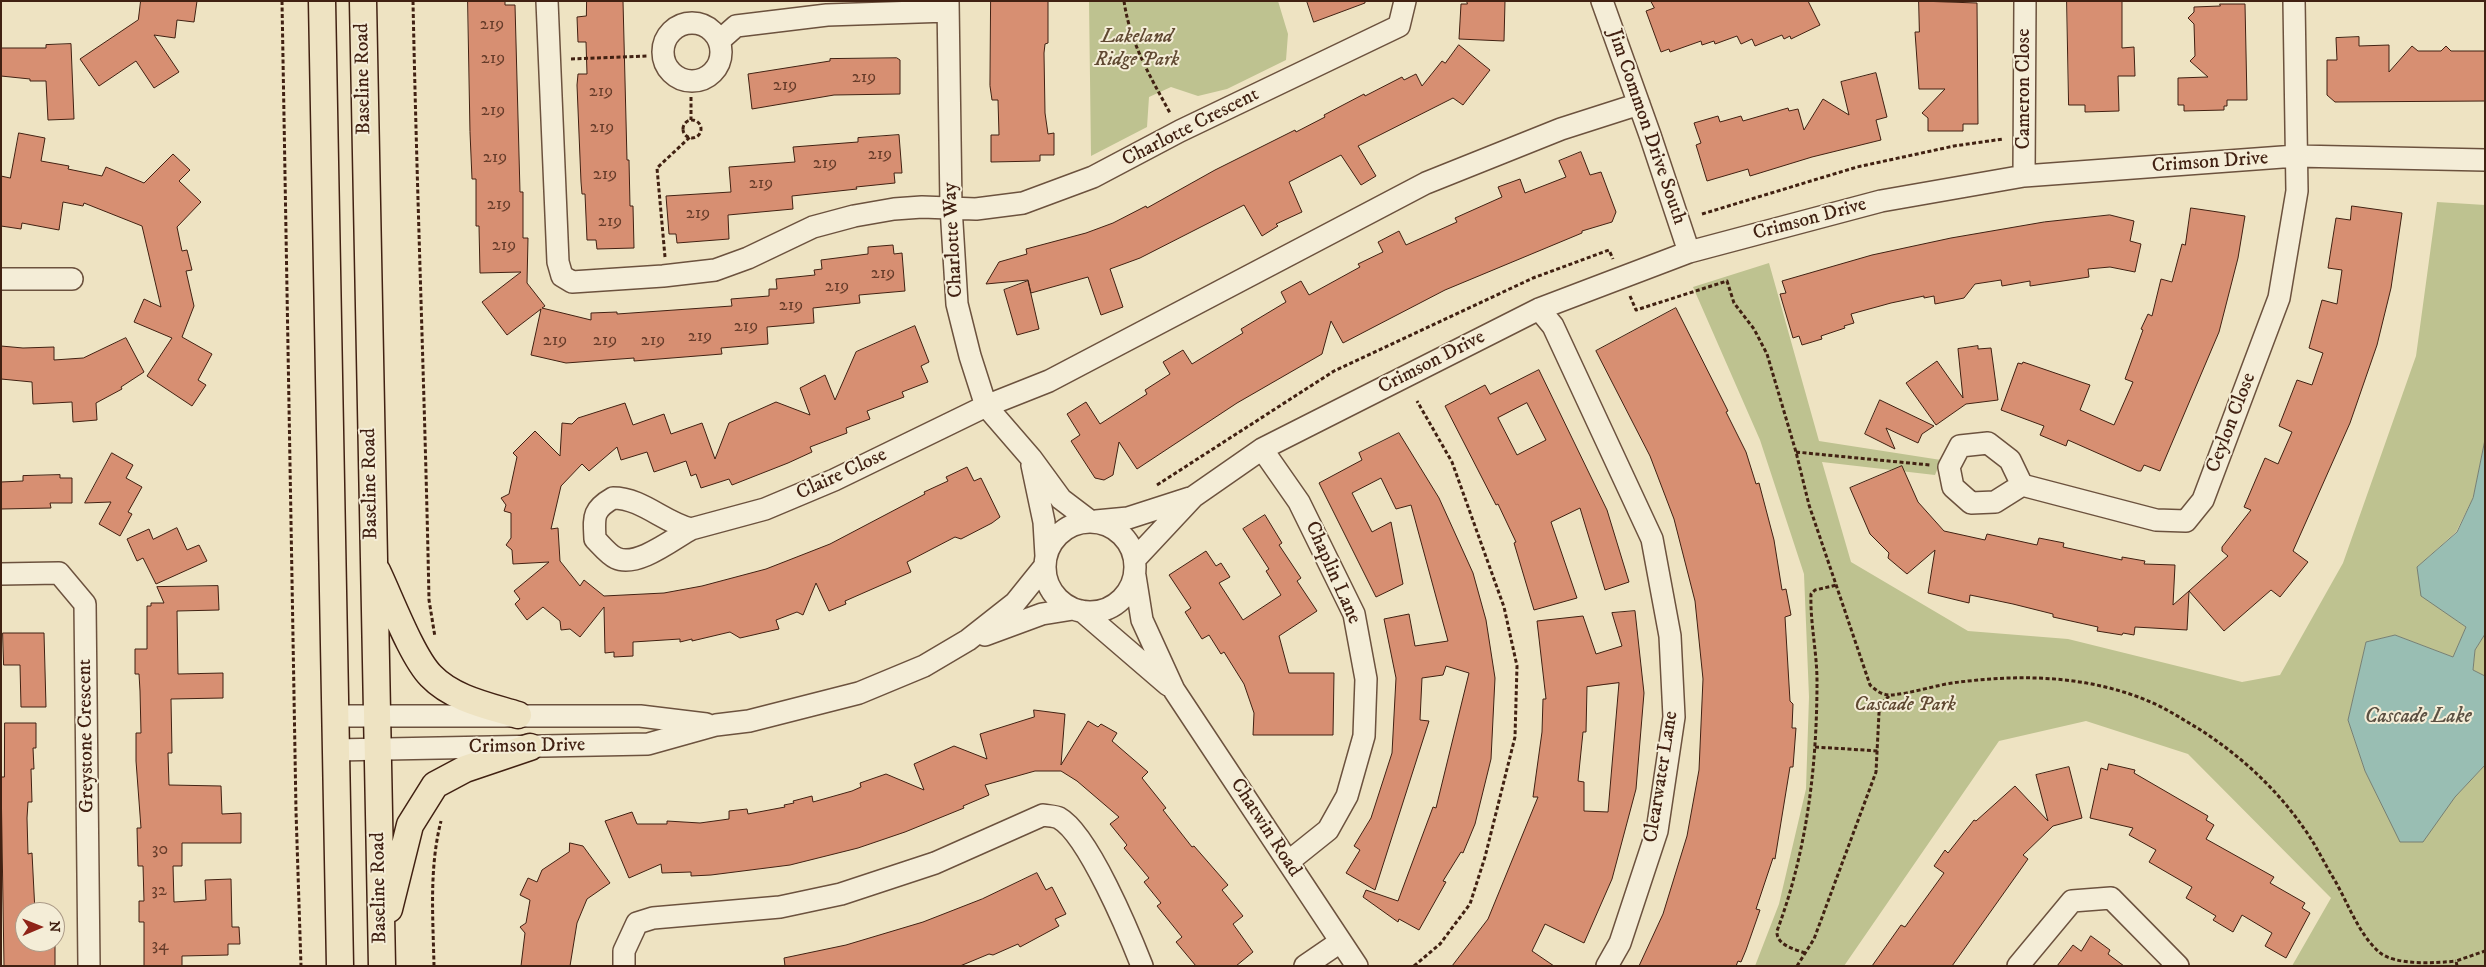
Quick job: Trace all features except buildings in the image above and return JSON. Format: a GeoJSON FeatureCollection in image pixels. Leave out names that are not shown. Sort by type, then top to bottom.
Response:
{"type":"FeatureCollection","features":[{"type":"Feature","properties":{"kind":"main road","name":"Baseline Road"},"geometry":{"type":"LineString","coordinates":[[322,1],[340,966]]}},
{"type":"Feature","properties":{"kind":"main road","name":"Baseline Road"},"geometry":{"type":"LineString","coordinates":[[363,1],[382,953]]}},
{"type":"Feature","properties":{"kind":"main road"},"geometry":{"type":"LineString","coordinates":[[373,562],[418,657],[431,677],[461,696],[518,715]]}},
{"type":"Feature","properties":{"kind":"main road"},"geometry":{"type":"LineString","coordinates":[[382,953],[410,825],[436,785],[465,769],[530,747]]}},
{"type":"Feature","properties":{"kind":"street"},"geometry":{"type":"LineString","coordinates":[[547,1],[547,60],[558,262],[562,276],[572,282],[667,276],[715,270],[755,255],[814,227],[854,216],[894,209],[951,207]]}},
{"type":"Feature","properties":{"kind":"street","name":"Charlotte Crescent"},"geometry":{"type":"LineString","coordinates":[[951,207],[976,209],[1023,203],[1093,177],[1180,131],[1399,26],[1405,1]]}},
{"type":"Feature","properties":{"kind":"street","name":"Jim Common Drive South"},"geometry":{"type":"LineString","coordinates":[[1602,1],[1689,252]]}},
{"type":"Feature","properties":{"kind":"street","name":"Cameron Close"},"geometry":{"type":"LineString","coordinates":[[2024,176],[2025,1]]}},
{"type":"Feature","properties":{"kind":"street"},"geometry":{"type":"LineString","coordinates":[[2294,1],[2296,156]]}},
{"type":"Feature","properties":{"kind":"street"},"geometry":{"type":"LineString","coordinates":[[719,41],[736,26],[827,8],[948,6]]}},
{"type":"Feature","properties":{"kind":"street","name":"Charlotte Way"},"geometry":{"type":"LineString","coordinates":[[948,6],[951,207],[958,304],[970,356],[986,406],[1031,458]]}},
{"type":"Feature","properties":{"kind":"street","name":"Claire Close"},"geometry":{"type":"LineString","coordinates":[[691,528],[765,509],[834,480],[986,406],[1049,381],[1426,183],[1561,129],[1639,104]]}},
{"type":"Feature","properties":{"kind":"street","name":"Crimson Drive"},"geometry":{"type":"LineString","coordinates":[[1093,521],[1128,518],[1193,497],[1262,450],[1539,309],[1689,252],[1881,200],[2024,176],[2296,156],[2485,160]]}},
{"type":"Feature","properties":{"kind":"street","name":"Ceylon Close"},"geometry":{"type":"LineString","coordinates":[[2022,485],[2156,520],[2186,521],[2202,500],[2279,298],[2298,190],[2296,156]]}},
{"type":"Feature","properties":{"kind":"street"},"geometry":{"type":"LineString","coordinates":[[1,280],[72,279]]}},
{"type":"Feature","properties":{"kind":"street","name":"Clearwater Lane"},"geometry":{"type":"LineString","coordinates":[[1539,309],[1553,326],[1652,539],[1670,636],[1674,717],[1658,832],[1620,943],[1607,966]]}},
{"type":"Feature","properties":{"kind":"street"},"geometry":{"type":"LineString","coordinates":[[1988,443],[2010,460],[2022,485],[1995,502],[1971,503],[1953,487],[1949,467],[1960,446],[1988,443]]}},
{"type":"Feature","properties":{"kind":"street","name":"Chaplin Lane"},"geometry":{"type":"LineString","coordinates":[[1262,450],[1299,502],[1354,614],[1366,679],[1364,736],[1347,796],[1328,830],[1288,862]]}},
{"type":"Feature","properties":{"kind":"street"},"geometry":{"type":"LineString","coordinates":[[1031,458],[1060,499],[1093,521],[1110,526],[1122,534],[1130,546],[1135,568],[1129,589],[1115,604],[1096,612],[1077,610],[1061,602],[1052,592],[1046,580],[1044,522],[1031,458]]}},
{"type":"Feature","properties":{"kind":"street","name":"Crimson Drive"},"geometry":{"type":"LineString","coordinates":[[1135,568],[1193,497]]}},
{"type":"Feature","properties":{"kind":"street"},"geometry":{"type":"LineString","coordinates":[[1045,561],[1052,542],[1062,531],[1075,523],[1093,521]]}},
{"type":"Feature","properties":{"kind":"street","name":"Crimson Drive"},"geometry":{"type":"LineString","coordinates":[[335,750],[648,744],[716,725],[749,721],[859,693],[924,666],[968,640],[1015,603],[1045,561]]}},
{"type":"Feature","properties":{"kind":"street","name":"Chatwin Road"},"geometry":{"type":"LineString","coordinates":[[1135,568],[1142,620],[1174,690],[1357,966]]}},
{"type":"Feature","properties":{"kind":"street","name":"Greystone Crescent"},"geometry":{"type":"LineString","coordinates":[[1,574],[59,574],[85,604],[89,966]]}},
{"type":"Feature","properties":{"kind":"street","name":"Crimson Drive"},"geometry":{"type":"LineString","coordinates":[[968,640],[1042,614],[1077,610]]}},
{"type":"Feature","properties":{"kind":"street","name":"Chatwin Road"},"geometry":{"type":"LineString","coordinates":[[1077,610],[1174,690]]}},
{"type":"Feature","properties":{"kind":"street","name":"Crimson Drive"},"geometry":{"type":"LineString","coordinates":[[336,716],[640,716],[716,725]]}},
{"type":"Feature","properties":{"kind":"street"},"geometry":{"type":"LineString","coordinates":[[624,966],[624,952],[638,923],[653,918],[780,907],[841,894],[935,863],[1044,815],[1058,818],[1081,840],[1123,920],[1142,966]]}},
{"type":"Feature","properties":{"kind":"street"},"geometry":{"type":"LineString","coordinates":[[2018,966],[2072,901],[2111,898],[2178,966]]}},
{"type":"Feature","properties":{"kind":"street"},"geometry":{"type":"LineString","coordinates":[[1305,966],[1340,942]]}},
{"type":"Feature","properties":{"kind":"path"},"geometry":{"type":"LineString","coordinates":[[282,1],[296,811],[302,966]]}},
{"type":"Feature","properties":{"kind":"path"},"geometry":{"type":"LineString","coordinates":[[413,1],[418,243],[424,357],[430,600],[436,640]]}},
{"type":"Feature","properties":{"kind":"path"},"geometry":{"type":"LineString","coordinates":[[1124,1],[1128,26],[1141,62],[1172,116]]}},
{"type":"Feature","properties":{"kind":"path"},"geometry":{"type":"LineString","coordinates":[[547,60],[647,56]]}},
{"type":"Feature","properties":{"kind":"path"},"geometry":{"type":"LineString","coordinates":[[691,97],[692,120]]}},
{"type":"Feature","properties":{"kind":"path"},"geometry":{"type":"LineString","coordinates":[[667,276],[657,168],[690,137],[696,136],[700,130],[697,122],[692,120],[686,122],[683,130],[690,137]]}},
{"type":"Feature","properties":{"kind":"path"},"geometry":{"type":"LineString","coordinates":[[1702,214],[1857,167],[1954,146],[2003,140]]}},
{"type":"Feature","properties":{"kind":"path"},"geometry":{"type":"LineString","coordinates":[[1150,490],[1334,371],[1533,278],[1609,250],[1636,310],[1727,281],[1734,302],[1754,329],[1767,354],[1796,452],[1809,505],[1870,685],[1880,693],[1889,695],[1942,684],[1992,678],[2046,678],[2098,684],[2147,700],[2200,730],[2247,765],[2278,795],[2306,831],[2336,883],[2351,915],[2379,952],[2390,959],[2423,964],[2456,964],[2485,951]]}},
{"type":"Feature","properties":{"kind":"path"},"geometry":{"type":"LineString","coordinates":[[1414,966],[1440,944],[1470,904],[1485,857],[1514,737],[1518,666],[1504,607],[1452,462],[1417,401]]}},
{"type":"Feature","properties":{"kind":"path"},"geometry":{"type":"LineString","coordinates":[[1796,452],[1949,467]]}},
{"type":"Feature","properties":{"kind":"path"},"geometry":{"type":"LineString","coordinates":[[1805,953],[1780,942],[1776,936],[1776,931],[1803,842],[1815,747],[1817,680],[1811,594],[1815,590],[1837,585]]}},
{"type":"Feature","properties":{"kind":"path"},"geometry":{"type":"LineString","coordinates":[[1797,966],[1814,939],[1870,790],[1876,772],[1879,713],[1881,704],[1889,695]]}},
{"type":"Feature","properties":{"kind":"path"},"geometry":{"type":"LineString","coordinates":[[1815,747],[1878,751]]}},
{"type":"Feature","properties":{"kind":"path"},"geometry":{"type":"LineString","coordinates":[[434,966],[432,883],[436,839],[444,812]]}},
{"type":"Feature","properties":{"kind":"green space","name":"Lakeland Ridge Park"},"geometry":{"type":"Polygon","coordinates":[[[1089,1],[1278,1],[1288,34],[1286,60],[1227,89],[1198,96],[1171,87],[1149,97],[1147,127],[1091,156],[1089,1]]]}},
{"type":"Feature","properties":{"kind":"green space","name":"Cascade Park"},"geometry":{"type":"Polygon","coordinates":[[[2437,202],[2485,205],[2485,440],[2473,498],[2456,532],[2417,567],[2422,596],[2466,627],[2453,657],[2395,635],[2366,642],[2348,720],[2365,771],[2401,842],[2455,797],[2485,765],[2485,966],[2292,966],[2331,898],[2188,754],[2086,721],[1999,741],[1844,966],[1755,966],[1779,904],[1806,789],[1809,697],[1804,574],[1760,440],[1693,287],[1769,263],[1819,441],[1941,460],[1935,475],[1822,462],[1851,562],[1968,631],[2068,639],[2242,682],[2280,675],[2343,563],[2416,356],[2437,202]]]}},
{"type":"Feature","properties":{"kind":"green space"},"geometry":{"type":"Polygon","coordinates":[[[2485,634],[2485,676],[2473,670],[2475,650],[2485,634]]]}},
{"type":"Feature","properties":{"kind":"water","name":"Cascade Lake"},"geometry":{"type":"Polygon","coordinates":[[[2485,440],[2485,634],[2475,650],[2473,670],[2485,676],[2485,765],[2455,797],[2423,842],[2400,842],[2365,771],[2348,720],[2366,642],[2395,635],[2453,657],[2466,627],[2421,596],[2417,567],[2457,532],[2473,498],[2485,440]]]}}]}
